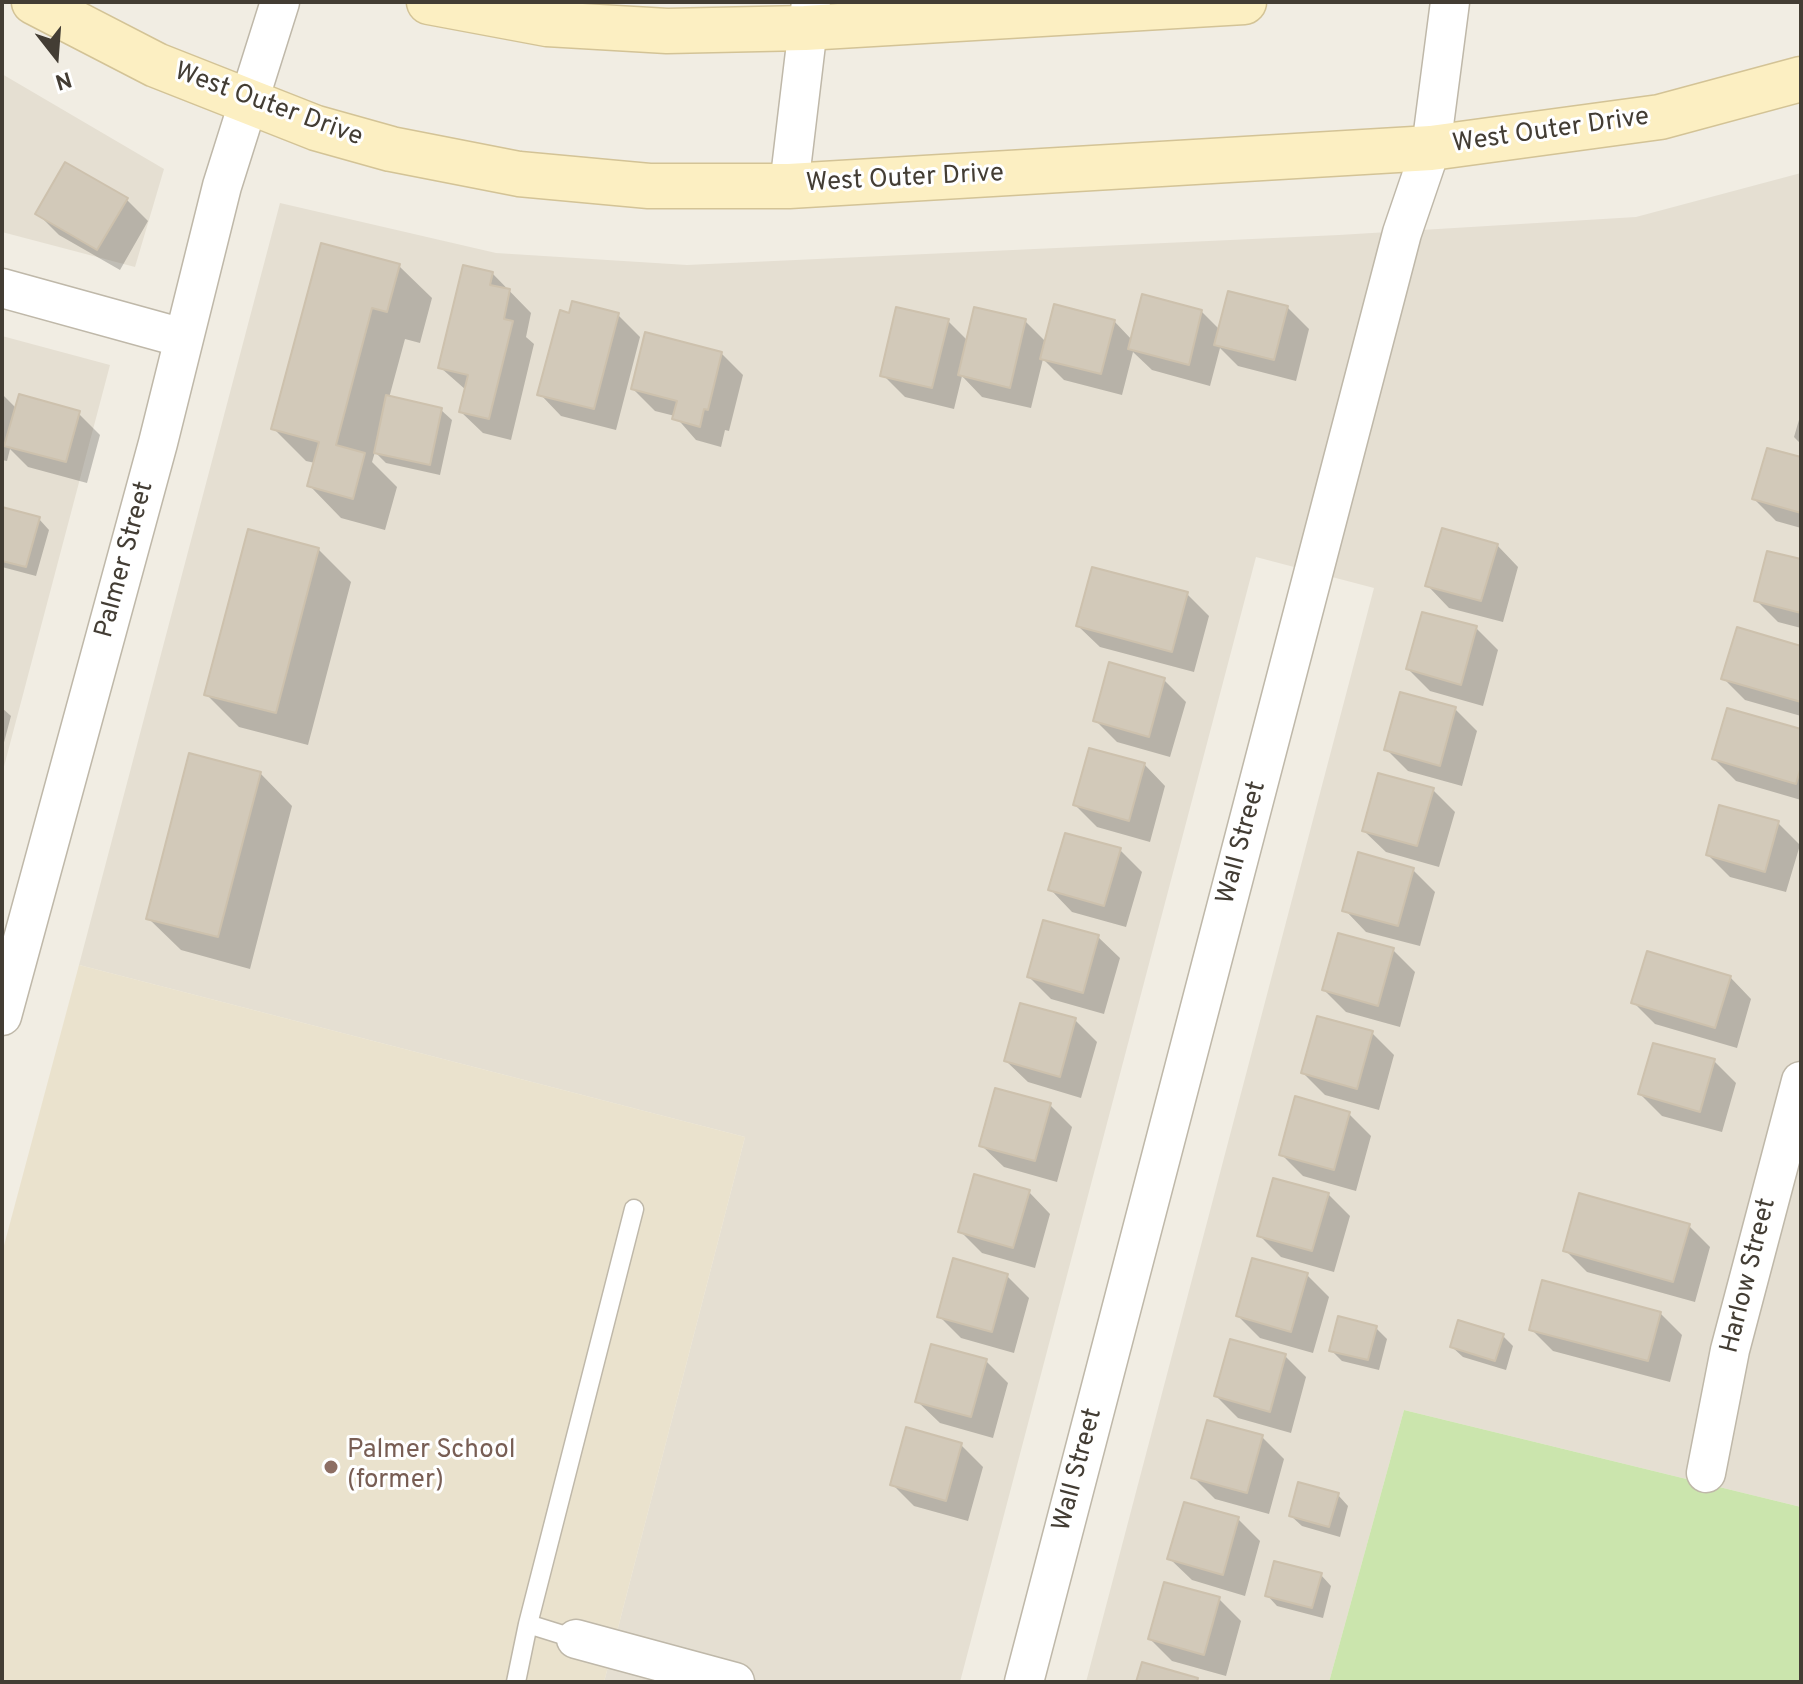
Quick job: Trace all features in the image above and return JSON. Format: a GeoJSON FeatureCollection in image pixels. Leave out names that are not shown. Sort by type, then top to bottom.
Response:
{"type":"FeatureCollection","features":[{"type":"Feature","properties":{"kind":"main road","name":"West Outer Drive"},"geometry":{"type":"LineString","coordinates":[[34,2],[156,65],[316,128],[391,149],[519,174],[649,186],[789,186],[1431,148],[1660,117],[1801,79]]}},
{"type":"Feature","properties":{"kind":"main road"},"geometry":{"type":"LineString","coordinates":[[429,2],[547,24],[667,31],[808,15],[1244,2]]}},
{"type":"Feature","properties":{"kind":"street","name":"Palmer Street"},"geometry":{"type":"LineString","coordinates":[[2,1016],[17,900],[183,338],[247,103],[280,2]]}},
{"type":"Feature","properties":{"kind":"street","name":"Wall Street"},"geometry":{"type":"LineString","coordinates":[[1024,1682],[1402,233],[1431,148],[1450,2]]}},
{"type":"Feature","properties":{"kind":"street"},"geometry":{"type":"LineString","coordinates":[[789,186],[808,15]]}},
{"type":"Feature","properties":{"kind":"street"},"geometry":{"type":"LineString","coordinates":[[2,288],[183,338]]}},
{"type":"Feature","properties":{"kind":"street","name":"Harlow Street"},"geometry":{"type":"LineString","coordinates":[[1706,1473],[1730,1350],[1801,1081]]}},
{"type":"Feature","properties":{"kind":"street"},"geometry":{"type":"LineString","coordinates":[[576,1639],[735,1682]]}},
{"type":"Feature","properties":{"kind":"lane"},"geometry":{"type":"LineString","coordinates":[[516,1682],[634,1209]]}},
{"type":"Feature","properties":{"kind":"lane"},"geometry":{"type":"LineString","coordinates":[[528,1624],[576,1639]]}},
{"type":"Feature","properties":{"kind":"shaded area"},"geometry":{"type":"Polygon","coordinates":[[[2,74],[164,169],[135,267],[2,232],[2,74]]]}},
{"type":"Feature","properties":{"kind":"shaded area"},"geometry":{"type":"Polygon","coordinates":[[[1801,173],[1801,1507],[1404,1410],[1329,1682],[1086,1682],[1374,588],[1256,557],[960,1682],[604,1682],[745,1137],[79,965],[280,203],[496,253],[687,265],[1339,235],[1636,217],[1801,173]]]}},
{"type":"Feature","properties":{"kind":"shaded area"},"geometry":{"type":"Polygon","coordinates":[[[2,336],[110,365],[2,774],[2,336]]]}},
{"type":"Feature","properties":{"kind":"shaded area","name":"Palmer School (former)"},"geometry":{"type":"Polygon","coordinates":[[[79,965],[745,1137],[604,1682],[2,1682],[2,1253],[79,965]]]}},
{"type":"Feature","properties":{"kind":"green space"},"geometry":{"type":"Polygon","coordinates":[[[1404,1410],[1801,1507],[1801,1682],[1329,1682],[1404,1410]]]}},
{"type":"Feature","properties":{"kind":"building"},"geometry":{"type":"Polygon","coordinates":[[[65,162],[128,198],[97,250],[35,214],[65,162]]]}},
{"type":"Feature","properties":{"kind":"building"},"geometry":{"type":"Polygon","coordinates":[[[321,243],[400,264],[387,312],[372,308],[336,445],[365,453],[353,499],[307,486],[319,442],[271,429],[321,243]]]}},
{"type":"Feature","properties":{"kind":"building"},"geometry":{"type":"Polygon","coordinates":[[[463,265],[493,272],[490,285],[510,289],[504,319],[513,321],[489,419],[459,412],[468,375],[438,368],[463,265]]]}},
{"type":"Feature","properties":{"kind":"building"},"geometry":{"type":"Polygon","coordinates":[[[1228,291],[1288,306],[1274,360],[1214,345],[1228,291]]]}},
{"type":"Feature","properties":{"kind":"building"},"geometry":{"type":"Polygon","coordinates":[[[1142,294],[1202,310],[1189,365],[1128,349],[1142,294]]]}},
{"type":"Feature","properties":{"kind":"building"},"geometry":{"type":"Polygon","coordinates":[[[572,301],[619,313],[594,409],[537,395],[560,310],[569,313],[572,301]]]}},
{"type":"Feature","properties":{"kind":"building"},"geometry":{"type":"Polygon","coordinates":[[[1054,304],[1115,320],[1101,374],[1040,359],[1054,304]]]}},
{"type":"Feature","properties":{"kind":"building"},"geometry":{"type":"Polygon","coordinates":[[[896,307],[949,319],[932,388],[880,376],[896,307]]]}},
{"type":"Feature","properties":{"kind":"building"},"geometry":{"type":"Polygon","coordinates":[[[974,307],[1026,319],[1010,388],[958,375],[974,307]]]}},
{"type":"Feature","properties":{"kind":"building"},"geometry":{"type":"Polygon","coordinates":[[[645,332],[722,352],[708,410],[704,409],[700,427],[672,419],[677,401],[631,389],[645,332]]]}},
{"type":"Feature","properties":{"kind":"building"},"geometry":{"type":"Polygon","coordinates":[[[19,394],[80,411],[66,462],[4,446],[19,394]]]}},
{"type":"Feature","properties":{"kind":"building"},"geometry":{"type":"Polygon","coordinates":[[[386,395],[442,408],[430,465],[374,453],[386,395]]]}},
{"type":"Feature","properties":{"kind":"building"},"geometry":{"type":"Polygon","coordinates":[[[1767,448],[1801,457],[1801,513],[1752,499],[1767,448]]]}},
{"type":"Feature","properties":{"kind":"building"},"geometry":{"type":"Polygon","coordinates":[[[2,507],[40,517],[26,567],[2,561],[2,507]]]}},
{"type":"Feature","properties":{"kind":"building"},"geometry":{"type":"Polygon","coordinates":[[[1442,528],[1498,544],[1481,601],[1425,586],[1442,528]]]}},
{"type":"Feature","properties":{"kind":"building"},"geometry":{"type":"Polygon","coordinates":[[[248,529],[319,548],[276,713],[204,695],[248,529]]]}},
{"type":"Feature","properties":{"kind":"building"},"geometry":{"type":"Polygon","coordinates":[[[1767,551],[1801,559],[1801,613],[1754,601],[1767,551]]]}},
{"type":"Feature","properties":{"kind":"building"},"geometry":{"type":"Polygon","coordinates":[[[1092,567],[1188,592],[1172,652],[1076,626],[1092,567]]]}},
{"type":"Feature","properties":{"kind":"building"},"geometry":{"type":"Polygon","coordinates":[[[1422,612],[1477,626],[1461,685],[1406,669],[1422,612]]]}},
{"type":"Feature","properties":{"kind":"building"},"geometry":{"type":"Polygon","coordinates":[[[1737,627],[1801,646],[1801,702],[1721,679],[1737,627]]]}},
{"type":"Feature","properties":{"kind":"building"},"geometry":{"type":"Polygon","coordinates":[[[1109,662],[1165,678],[1149,737],[1093,721],[1109,662]]]}},
{"type":"Feature","properties":{"kind":"building"},"geometry":{"type":"Polygon","coordinates":[[[1400,692],[1456,707],[1440,766],[1384,750],[1400,692]]]}},
{"type":"Feature","properties":{"kind":"building"},"geometry":{"type":"Polygon","coordinates":[[[1727,708],[1801,729],[1801,767],[1796,784],[1712,759],[1727,708]]]}},
{"type":"Feature","properties":{"kind":"building"},"geometry":{"type":"Polygon","coordinates":[[[1089,748],[1145,763],[1129,821],[1073,805],[1089,748]]]}},
{"type":"Feature","properties":{"kind":"building"},"geometry":{"type":"Polygon","coordinates":[[[189,753],[261,772],[218,937],[146,919],[189,753]]]}},
{"type":"Feature","properties":{"kind":"building"},"geometry":{"type":"Polygon","coordinates":[[[1378,773],[1434,788],[1417,846],[1362,831],[1378,773]]]}},
{"type":"Feature","properties":{"kind":"building"},"geometry":{"type":"Polygon","coordinates":[[[1719,805],[1779,821],[1765,872],[1706,855],[1719,805]]]}},
{"type":"Feature","properties":{"kind":"building"},"geometry":{"type":"Polygon","coordinates":[[[1065,833],[1121,848],[1104,906],[1048,890],[1065,833]]]}},
{"type":"Feature","properties":{"kind":"building"},"geometry":{"type":"Polygon","coordinates":[[[1358,852],[1414,868],[1398,926],[1342,911],[1358,852]]]}},
{"type":"Feature","properties":{"kind":"building"},"geometry":{"type":"Polygon","coordinates":[[[1043,920],[1099,935],[1083,993],[1027,977],[1043,920]]]}},
{"type":"Feature","properties":{"kind":"building"},"geometry":{"type":"Polygon","coordinates":[[[1338,933],[1394,948],[1378,1006],[1322,990],[1338,933]]]}},
{"type":"Feature","properties":{"kind":"building"},"geometry":{"type":"Polygon","coordinates":[[[1647,951],[1731,976],[1715,1028],[1631,1003],[1647,951]]]}},
{"type":"Feature","properties":{"kind":"building"},"geometry":{"type":"Polygon","coordinates":[[[1020,1003],[1076,1018],[1060,1077],[1004,1061],[1020,1003]]]}},
{"type":"Feature","properties":{"kind":"building"},"geometry":{"type":"Polygon","coordinates":[[[1317,1016],[1373,1031],[1357,1089],[1301,1073],[1317,1016]]]}},
{"type":"Feature","properties":{"kind":"building"},"geometry":{"type":"Polygon","coordinates":[[[1653,1043],[1715,1059],[1700,1112],[1638,1094],[1653,1043]]]}},
{"type":"Feature","properties":{"kind":"building"},"geometry":{"type":"Polygon","coordinates":[[[995,1088],[1051,1103],[1035,1161],[979,1146],[995,1088]]]}},
{"type":"Feature","properties":{"kind":"building"},"geometry":{"type":"Polygon","coordinates":[[[1295,1096],[1350,1112],[1334,1170],[1279,1155],[1295,1096]]]}},
{"type":"Feature","properties":{"kind":"building"},"geometry":{"type":"Polygon","coordinates":[[[974,1174],[1030,1190],[1013,1248],[958,1232],[974,1174]]]}},
{"type":"Feature","properties":{"kind":"building"},"geometry":{"type":"Polygon","coordinates":[[[1273,1178],[1329,1193],[1312,1251],[1257,1236],[1273,1178]]]}},
{"type":"Feature","properties":{"kind":"building"},"geometry":{"type":"Polygon","coordinates":[[[1579,1193],[1690,1224],[1673,1282],[1563,1251],[1579,1193]]]}},
{"type":"Feature","properties":{"kind":"building"},"geometry":{"type":"Polygon","coordinates":[[[953,1258],[1008,1274],[992,1332],[937,1317],[953,1258]]]}},
{"type":"Feature","properties":{"kind":"building"},"geometry":{"type":"Polygon","coordinates":[[[1252,1258],[1308,1273],[1291,1332],[1236,1316],[1252,1258]]]}},
{"type":"Feature","properties":{"kind":"building"},"geometry":{"type":"Polygon","coordinates":[[[1542,1280],[1661,1312],[1648,1361],[1529,1330],[1542,1280]]]}},
{"type":"Feature","properties":{"kind":"building"},"geometry":{"type":"Polygon","coordinates":[[[1338,1316],[1377,1326],[1368,1360],[1329,1351],[1338,1316]]]}},
{"type":"Feature","properties":{"kind":"building"},"geometry":{"type":"Polygon","coordinates":[[[1458,1320],[1504,1334],[1495,1361],[1450,1347],[1458,1320]]]}},
{"type":"Feature","properties":{"kind":"building"},"geometry":{"type":"Polygon","coordinates":[[[1230,1339],[1286,1354],[1270,1412],[1214,1396],[1230,1339]]]}},
{"type":"Feature","properties":{"kind":"building"},"geometry":{"type":"Polygon","coordinates":[[[931,1344],[987,1359],[971,1417],[915,1402],[931,1344]]]}},
{"type":"Feature","properties":{"kind":"building"},"geometry":{"type":"Polygon","coordinates":[[[1207,1420],[1263,1435],[1247,1493],[1191,1478],[1207,1420]]]}},
{"type":"Feature","properties":{"kind":"building"},"geometry":{"type":"Polygon","coordinates":[[[906,1427],[962,1443],[946,1501],[890,1485],[906,1427]]]}},
{"type":"Feature","properties":{"kind":"building"},"geometry":{"type":"Polygon","coordinates":[[[1298,1482],[1339,1493],[1329,1527],[1289,1516],[1298,1482]]]}},
{"type":"Feature","properties":{"kind":"building"},"geometry":{"type":"Polygon","coordinates":[[[1184,1502],[1239,1517],[1223,1575],[1167,1559],[1184,1502]]]}},
{"type":"Feature","properties":{"kind":"building"},"geometry":{"type":"Polygon","coordinates":[[[1274,1561],[1322,1573],[1312,1608],[1265,1596],[1274,1561]]]}},
{"type":"Feature","properties":{"kind":"building"},"geometry":{"type":"Polygon","coordinates":[[[1164,1582],[1220,1597],[1204,1655],[1148,1639],[1164,1582]]]}},
{"type":"Feature","properties":{"kind":"building"},"geometry":{"type":"Polygon","coordinates":[[[1142,1662],[1198,1678],[1197,1682],[1136,1682],[1142,1662]]]}},
{"type":"Feature","properties":{"kind":"place","name":"Palmer School (former)"},"geometry":{"type":"Point","coordinates":[331,1467]}}]}
